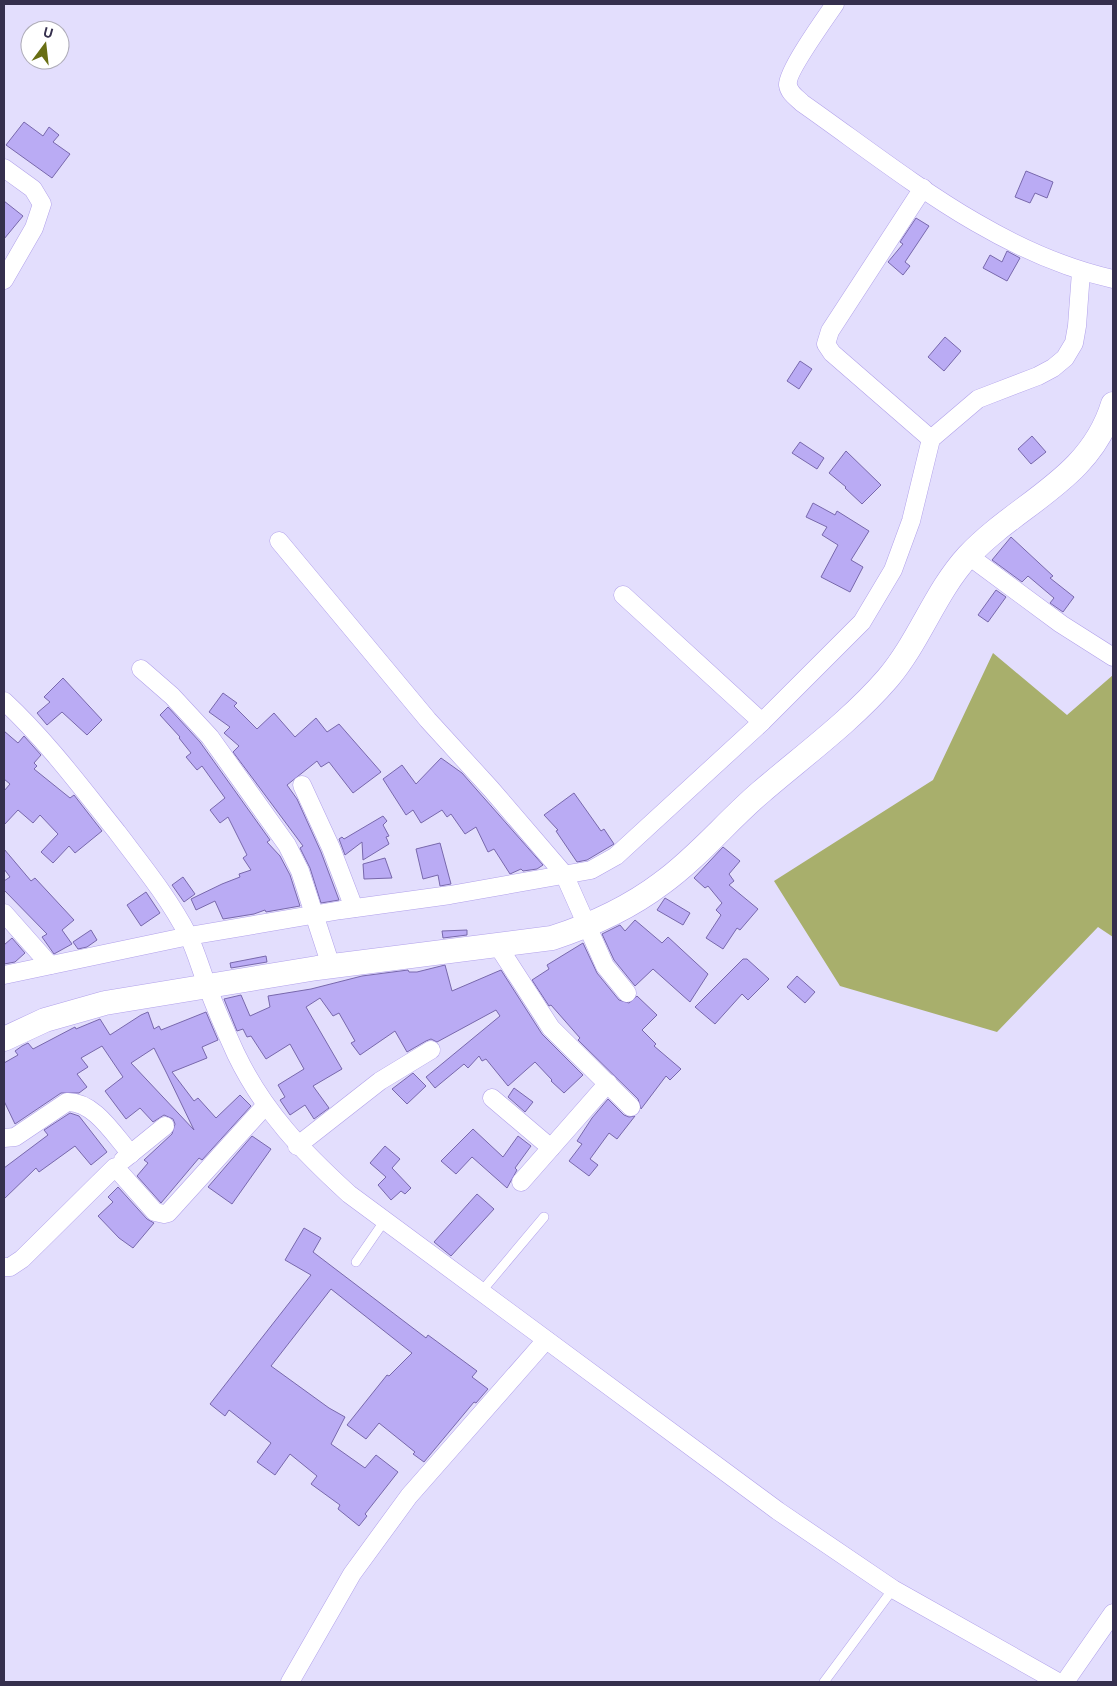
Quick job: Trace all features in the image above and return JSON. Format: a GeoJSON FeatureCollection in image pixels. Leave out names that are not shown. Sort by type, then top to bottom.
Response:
{"type":"FeatureCollection","features":[{"type":"Feature","properties":{"kind":"main road"},"geometry":{"type":"LineString","coordinates":[[4,1039],[45,1020],[105,1003],[205,981],[552,938],[583,919],[626,907],[663,883],[744,806],[865,702],[889,677],[918,636],[947,582],[969,556],[1009,519],[1052,489],[1076,469],[1096,443],[1113,404]]}},
{"type":"Feature","properties":{"kind":"street"},"geometry":{"type":"LineString","coordinates":[[835,4],[792,70],[787,84],[790,92],[802,103],[981,226],[1032,252],[1084,273],[1113,279]]}},
{"type":"Feature","properties":{"kind":"street"},"geometry":{"type":"LineString","coordinates":[[4,168],[33,189],[42,204],[34,228],[4,280]]}},
{"type":"Feature","properties":{"kind":"street"},"geometry":{"type":"LineString","coordinates":[[924,188],[830,330],[826,344],[832,353],[931,439]]}},
{"type":"Feature","properties":{"kind":"street"},"geometry":{"type":"LineString","coordinates":[[4,975],[354,908],[566,879],[591,870],[616,856],[762,722],[862,622],[893,570],[911,521],[931,439],[978,398],[1038,376],[1053,368],[1065,358],[1074,343],[1078,326],[1084,273]]}},
{"type":"Feature","properties":{"kind":"street"},"geometry":{"type":"LineString","coordinates":[[279,541],[428,720],[491,789],[566,879],[605,966],[627,992]]}},
{"type":"Feature","properties":{"kind":"street"},"geometry":{"type":"LineString","coordinates":[[969,556],[1061,624],[1113,658]]}},
{"type":"Feature","properties":{"kind":"street"},"geometry":{"type":"LineString","coordinates":[[623,595],[762,722]]}},
{"type":"Feature","properties":{"kind":"street"},"geometry":{"type":"LineString","coordinates":[[141,669],[172,696],[210,737],[274,826],[300,871],[331,966]]}},
{"type":"Feature","properties":{"kind":"street"},"geometry":{"type":"LineString","coordinates":[[4,701],[22,717],[60,761],[141,862],[190,940],[236,1054],[265,1106],[297,1146],[349,1194],[778,1511],[893,1589],[1058,1682]]}},
{"type":"Feature","properties":{"kind":"street"},"geometry":{"type":"LineString","coordinates":[[302,785],[331,848],[354,908]]}},
{"type":"Feature","properties":{"kind":"street"},"geometry":{"type":"LineString","coordinates":[[4,913],[50,965]]}},
{"type":"Feature","properties":{"kind":"street"},"geometry":{"type":"LineString","coordinates":[[498,946],[551,1028],[631,1107]]}},
{"type":"Feature","properties":{"kind":"street"},"geometry":{"type":"LineString","coordinates":[[297,1146],[380,1081],[431,1050]]}},
{"type":"Feature","properties":{"kind":"street"},"geometry":{"type":"LineString","coordinates":[[521,1182],[608,1083]]}},
{"type":"Feature","properties":{"kind":"street"},"geometry":{"type":"LineString","coordinates":[[492,1098],[551,1148]]}},
{"type":"Feature","properties":{"kind":"street"},"geometry":{"type":"LineString","coordinates":[[4,1138],[15,1138],[66,1102],[74,1102],[88,1107],[131,1154]]}},
{"type":"Feature","properties":{"kind":"street"},"geometry":{"type":"LineString","coordinates":[[115,1167],[155,1212],[168,1213],[265,1106]]}},
{"type":"Feature","properties":{"kind":"street"},"geometry":{"type":"LineString","coordinates":[[4,1267],[16,1264],[22,1259],[115,1167],[165,1126]]}},
{"type":"Feature","properties":{"kind":"street"},"geometry":{"type":"LineString","coordinates":[[290,1682],[352,1574],[409,1496],[546,1340]]}},
{"type":"Feature","properties":{"kind":"street"},"geometry":{"type":"LineString","coordinates":[[1065,1682],[1113,1613]]}},
{"type":"Feature","properties":{"kind":"lane"},"geometry":{"type":"LineString","coordinates":[[482,1292],[544,1217]]}},
{"type":"Feature","properties":{"kind":"lane"},"geometry":{"type":"LineString","coordinates":[[356,1262],[385,1220]]}},
{"type":"Feature","properties":{"kind":"lane"},"geometry":{"type":"LineString","coordinates":[[824,1682],[893,1589]]}},
{"type":"Feature","properties":{"kind":"green space"},"geometry":{"type":"Polygon","coordinates":[[[993,653],[1067,715],[1113,675],[1113,937],[1098,927],[997,1032],[840,986],[774,881],[933,780],[993,653]]]}},
{"type":"Feature","properties":{"kind":"building"},"geometry":{"type":"Polygon","coordinates":[[[24,122],[43,136],[49,127],[59,135],[53,142],[70,154],[52,178],[6,145],[24,122]]]}},
{"type":"Feature","properties":{"kind":"building"},"geometry":{"type":"Polygon","coordinates":[[[1026,171],[1053,182],[1047,198],[1035,193],[1030,203],[1015,197],[1026,171]]]}},
{"type":"Feature","properties":{"kind":"building"},"geometry":{"type":"Polygon","coordinates":[[[4,201],[23,216],[4,239],[4,201]]]}},
{"type":"Feature","properties":{"kind":"building"},"geometry":{"type":"Polygon","coordinates":[[[916,218],[929,226],[905,262],[910,266],[903,275],[888,262],[903,244],[900,242],[916,218]]]}},
{"type":"Feature","properties":{"kind":"building"},"geometry":{"type":"Polygon","coordinates":[[[1007,251],[1020,258],[1007,281],[983,268],[990,255],[1002,262],[1007,251]]]}},
{"type":"Feature","properties":{"kind":"building"},"geometry":{"type":"Polygon","coordinates":[[[945,337],[961,351],[944,371],[928,357],[945,337]]]}},
{"type":"Feature","properties":{"kind":"building"},"geometry":{"type":"Polygon","coordinates":[[[800,361],[812,369],[799,389],[787,381],[800,361]]]}},
{"type":"Feature","properties":{"kind":"building"},"geometry":{"type":"Polygon","coordinates":[[[1032,436],[1046,452],[1031,464],[1018,449],[1032,436]]]}},
{"type":"Feature","properties":{"kind":"building"},"geometry":{"type":"Polygon","coordinates":[[[800,442],[824,458],[817,469],[792,453],[800,442]]]}},
{"type":"Feature","properties":{"kind":"building"},"geometry":{"type":"Polygon","coordinates":[[[846,451],[881,485],[862,504],[829,473],[846,451]]]}},
{"type":"Feature","properties":{"kind":"building"},"geometry":{"type":"Polygon","coordinates":[[[813,503],[835,515],[837,511],[869,531],[851,560],[863,567],[850,592],[821,577],[838,545],[822,535],[827,527],[806,517],[813,503]]]}},
{"type":"Feature","properties":{"kind":"building"},"geometry":{"type":"Polygon","coordinates":[[[1011,537],[1053,576],[1050,578],[1074,597],[1063,612],[1050,603],[1054,598],[1028,576],[1022,582],[992,560],[1011,537]]]}},
{"type":"Feature","properties":{"kind":"building"},"geometry":{"type":"Polygon","coordinates":[[[996,590],[1006,597],[988,622],[978,615],[996,590]]]}},
{"type":"Feature","properties":{"kind":"building"},"geometry":{"type":"Polygon","coordinates":[[[63,678],[102,720],[87,735],[62,712],[47,725],[37,713],[50,702],[44,697],[63,678]]]}},
{"type":"Feature","properties":{"kind":"building"},"geometry":{"type":"Polygon","coordinates":[[[223,693],[237,703],[234,706],[257,729],[274,713],[295,737],[316,718],[327,732],[339,724],[381,772],[353,793],[329,762],[321,767],[317,761],[287,785],[297,799],[321,852],[339,900],[321,903],[310,868],[300,848],[303,846],[233,752],[239,746],[224,733],[230,727],[209,712],[223,693]]]}},
{"type":"Feature","properties":{"kind":"building"},"geometry":{"type":"Polygon","coordinates":[[[168,707],[200,742],[270,840],[267,842],[280,856],[290,875],[300,906],[266,912],[265,910],[254,914],[223,919],[215,901],[196,910],[191,899],[240,877],[239,874],[251,870],[243,858],[247,855],[228,817],[220,823],[210,810],[225,798],[202,766],[197,770],[186,757],[191,753],[180,737],[160,715],[168,707]]]}},
{"type":"Feature","properties":{"kind":"building"},"geometry":{"type":"Polygon","coordinates":[[[4,731],[18,743],[24,736],[41,755],[34,763],[37,766],[34,769],[70,798],[74,795],[102,831],[75,853],[69,846],[53,863],[41,852],[58,834],[40,815],[33,823],[18,810],[4,825],[4,791],[10,784],[4,779],[4,731]]]}},
{"type":"Feature","properties":{"kind":"building"},"geometry":{"type":"Polygon","coordinates":[[[441,758],[462,773],[543,865],[537,869],[523,871],[521,869],[510,874],[494,849],[488,852],[476,827],[465,834],[451,814],[447,817],[442,810],[421,823],[413,810],[406,815],[383,779],[402,765],[416,784],[441,758]]]}},
{"type":"Feature","properties":{"kind":"building"},"geometry":{"type":"Polygon","coordinates":[[[574,793],[601,831],[604,829],[614,844],[587,860],[577,862],[556,831],[558,830],[544,815],[574,793]]]}},
{"type":"Feature","properties":{"kind":"building"},"geometry":{"type":"Polygon","coordinates":[[[383,816],[387,821],[383,825],[389,836],[386,837],[389,844],[363,860],[362,842],[345,855],[339,839],[342,837],[344,839],[383,816]]]}},
{"type":"Feature","properties":{"kind":"building"},"geometry":{"type":"Polygon","coordinates":[[[440,843],[451,884],[440,886],[438,875],[423,879],[416,849],[440,843]]]}},
{"type":"Feature","properties":{"kind":"building"},"geometry":{"type":"Polygon","coordinates":[[[723,847],[740,861],[729,874],[734,881],[729,885],[758,909],[740,930],[737,928],[723,949],[706,938],[721,915],[716,910],[722,903],[708,886],[705,888],[694,878],[723,847]]]}},
{"type":"Feature","properties":{"kind":"building"},"geometry":{"type":"Polygon","coordinates":[[[4,849],[31,881],[35,878],[74,920],[62,930],[72,944],[54,954],[42,937],[47,934],[4,890],[4,881],[10,877],[4,869],[4,849]]]}},
{"type":"Feature","properties":{"kind":"building"},"geometry":{"type":"Polygon","coordinates":[[[385,858],[392,878],[364,879],[363,864],[385,858]]]}},
{"type":"Feature","properties":{"kind":"building"},"geometry":{"type":"Polygon","coordinates":[[[183,877],[195,894],[184,902],[172,885],[183,877]]]}},
{"type":"Feature","properties":{"kind":"building"},"geometry":{"type":"Polygon","coordinates":[[[146,892],[160,913],[141,926],[127,905],[146,892]]]}},
{"type":"Feature","properties":{"kind":"building"},"geometry":{"type":"Polygon","coordinates":[[[665,898],[690,913],[683,925],[657,910],[665,898]]]}},
{"type":"Feature","properties":{"kind":"building"},"geometry":{"type":"Polygon","coordinates":[[[635,920],[662,943],[668,937],[708,974],[690,1002],[653,969],[635,986],[614,960],[602,934],[620,925],[625,931],[635,920]]]}},
{"type":"Feature","properties":{"kind":"building"},"geometry":{"type":"Polygon","coordinates":[[[91,930],[97,940],[87,947],[78,949],[73,942],[91,930]]]}},
{"type":"Feature","properties":{"kind":"building"},"geometry":{"type":"Polygon","coordinates":[[[467,930],[467,935],[443,938],[442,931],[467,930]]]}},
{"type":"Feature","properties":{"kind":"building"},"geometry":{"type":"Polygon","coordinates":[[[12,938],[25,953],[15,962],[4,964],[4,945],[12,938]]]}},
{"type":"Feature","properties":{"kind":"building"},"geometry":{"type":"Polygon","coordinates":[[[583,943],[597,973],[619,1000],[629,1003],[637,996],[657,1015],[642,1030],[656,1044],[654,1046],[681,1069],[670,1080],[666,1076],[641,1109],[638,1099],[578,1040],[580,1038],[551,1005],[549,1006],[532,980],[549,969],[547,965],[583,943]]]}},
{"type":"Feature","properties":{"kind":"building"},"geometry":{"type":"Polygon","coordinates":[[[266,956],[267,962],[231,968],[230,963],[266,956]]]}},
{"type":"Feature","properties":{"kind":"building"},"geometry":{"type":"Polygon","coordinates":[[[743,959],[747,959],[769,979],[748,1000],[742,994],[715,1024],[695,1007],[743,959]]]}},
{"type":"Feature","properties":{"kind":"building"},"geometry":{"type":"Polygon","coordinates":[[[445,965],[452,991],[501,970],[542,1034],[583,1075],[564,1093],[535,1062],[508,1086],[486,1059],[482,1061],[479,1056],[468,1068],[464,1064],[435,1088],[426,1077],[500,1016],[496,1010],[437,1042],[431,1039],[407,1052],[395,1031],[360,1055],[351,1043],[355,1041],[339,1013],[333,1016],[320,998],[306,1007],[342,1069],[313,1086],[329,1108],[314,1119],[305,1105],[290,1115],[280,1100],[285,1097],[278,1085],[304,1069],[290,1044],[266,1059],[251,1036],[247,1037],[243,1029],[237,1031],[224,999],[241,995],[250,1016],[270,1007],[268,996],[311,989],[362,976],[408,970],[409,972],[417,972],[445,965]]]}},
{"type":"Feature","properties":{"kind":"building"},"geometry":{"type":"Polygon","coordinates":[[[797,976],[815,992],[805,1003],[787,987],[797,976]]]}},
{"type":"Feature","properties":{"kind":"building"},"geometry":{"type":"Polygon","coordinates":[[[148,1012],[154,1029],[159,1026],[161,1030],[206,1012],[218,1040],[202,1047],[207,1058],[172,1072],[194,1101],[198,1098],[216,1118],[240,1095],[251,1106],[202,1160],[199,1158],[161,1203],[137,1176],[148,1163],[144,1160],[172,1134],[175,1124],[173,1119],[164,1115],[153,1122],[140,1108],[126,1119],[105,1091],[123,1077],[102,1046],[81,1058],[88,1067],[77,1074],[87,1087],[79,1093],[61,1093],[15,1124],[4,1101],[4,1063],[18,1055],[15,1051],[22,1046],[28,1043],[33,1049],[75,1027],[76,1029],[100,1019],[110,1035],[148,1012]],[[154,1048],[131,1063],[194,1130],[154,1048]]]}},
{"type":"Feature","properties":{"kind":"building"},"geometry":{"type":"Polygon","coordinates":[[[413,1073],[426,1086],[407,1104],[392,1089],[413,1073]]]}},
{"type":"Feature","properties":{"kind":"building"},"geometry":{"type":"Polygon","coordinates":[[[514,1088],[533,1102],[525,1112],[508,1097],[514,1088]]]}},
{"type":"Feature","properties":{"kind":"building"},"geometry":{"type":"Polygon","coordinates":[[[608,1099],[624,1115],[629,1117],[635,1116],[617,1139],[609,1133],[590,1159],[598,1165],[589,1176],[569,1161],[582,1144],[577,1141],[592,1118],[608,1099]]]}},
{"type":"Feature","properties":{"kind":"building"},"geometry":{"type":"Polygon","coordinates":[[[70,1113],[79,1116],[107,1152],[91,1165],[75,1146],[39,1172],[36,1168],[4,1199],[4,1168],[48,1135],[44,1130],[70,1113]]]}},
{"type":"Feature","properties":{"kind":"building"},"geometry":{"type":"Polygon","coordinates":[[[473,1129],[503,1157],[518,1136],[531,1146],[515,1168],[517,1170],[507,1188],[472,1157],[456,1174],[441,1161],[473,1129]]]}},
{"type":"Feature","properties":{"kind":"building"},"geometry":{"type":"Polygon","coordinates":[[[252,1136],[271,1149],[232,1204],[208,1187],[252,1136]]]}},
{"type":"Feature","properties":{"kind":"building"},"geometry":{"type":"Polygon","coordinates":[[[385,1146],[400,1159],[392,1168],[411,1188],[405,1194],[401,1191],[391,1200],[378,1185],[386,1177],[370,1163],[385,1146]]]}},
{"type":"Feature","properties":{"kind":"building"},"geometry":{"type":"Polygon","coordinates":[[[118,1187],[147,1219],[154,1223],[133,1248],[119,1238],[98,1216],[113,1202],[108,1197],[118,1187]]]}},
{"type":"Feature","properties":{"kind":"building"},"geometry":{"type":"Polygon","coordinates":[[[477,1194],[494,1209],[451,1256],[434,1242],[477,1194]]]}},
{"type":"Feature","properties":{"kind":"building"},"geometry":{"type":"Polygon","coordinates":[[[304,1228],[321,1238],[313,1252],[426,1338],[428,1335],[477,1371],[472,1377],[488,1389],[476,1403],[474,1402],[424,1462],[413,1454],[415,1452],[379,1423],[366,1439],[347,1425],[387,1375],[389,1376],[412,1353],[331,1289],[271,1366],[329,1408],[345,1417],[331,1444],[365,1468],[376,1455],[398,1472],[365,1514],[367,1516],[359,1526],[338,1509],[340,1505],[311,1484],[317,1476],[290,1454],[275,1475],[257,1462],[271,1443],[229,1410],[225,1416],[210,1404],[311,1275],[285,1260],[304,1228]]]}}]}
